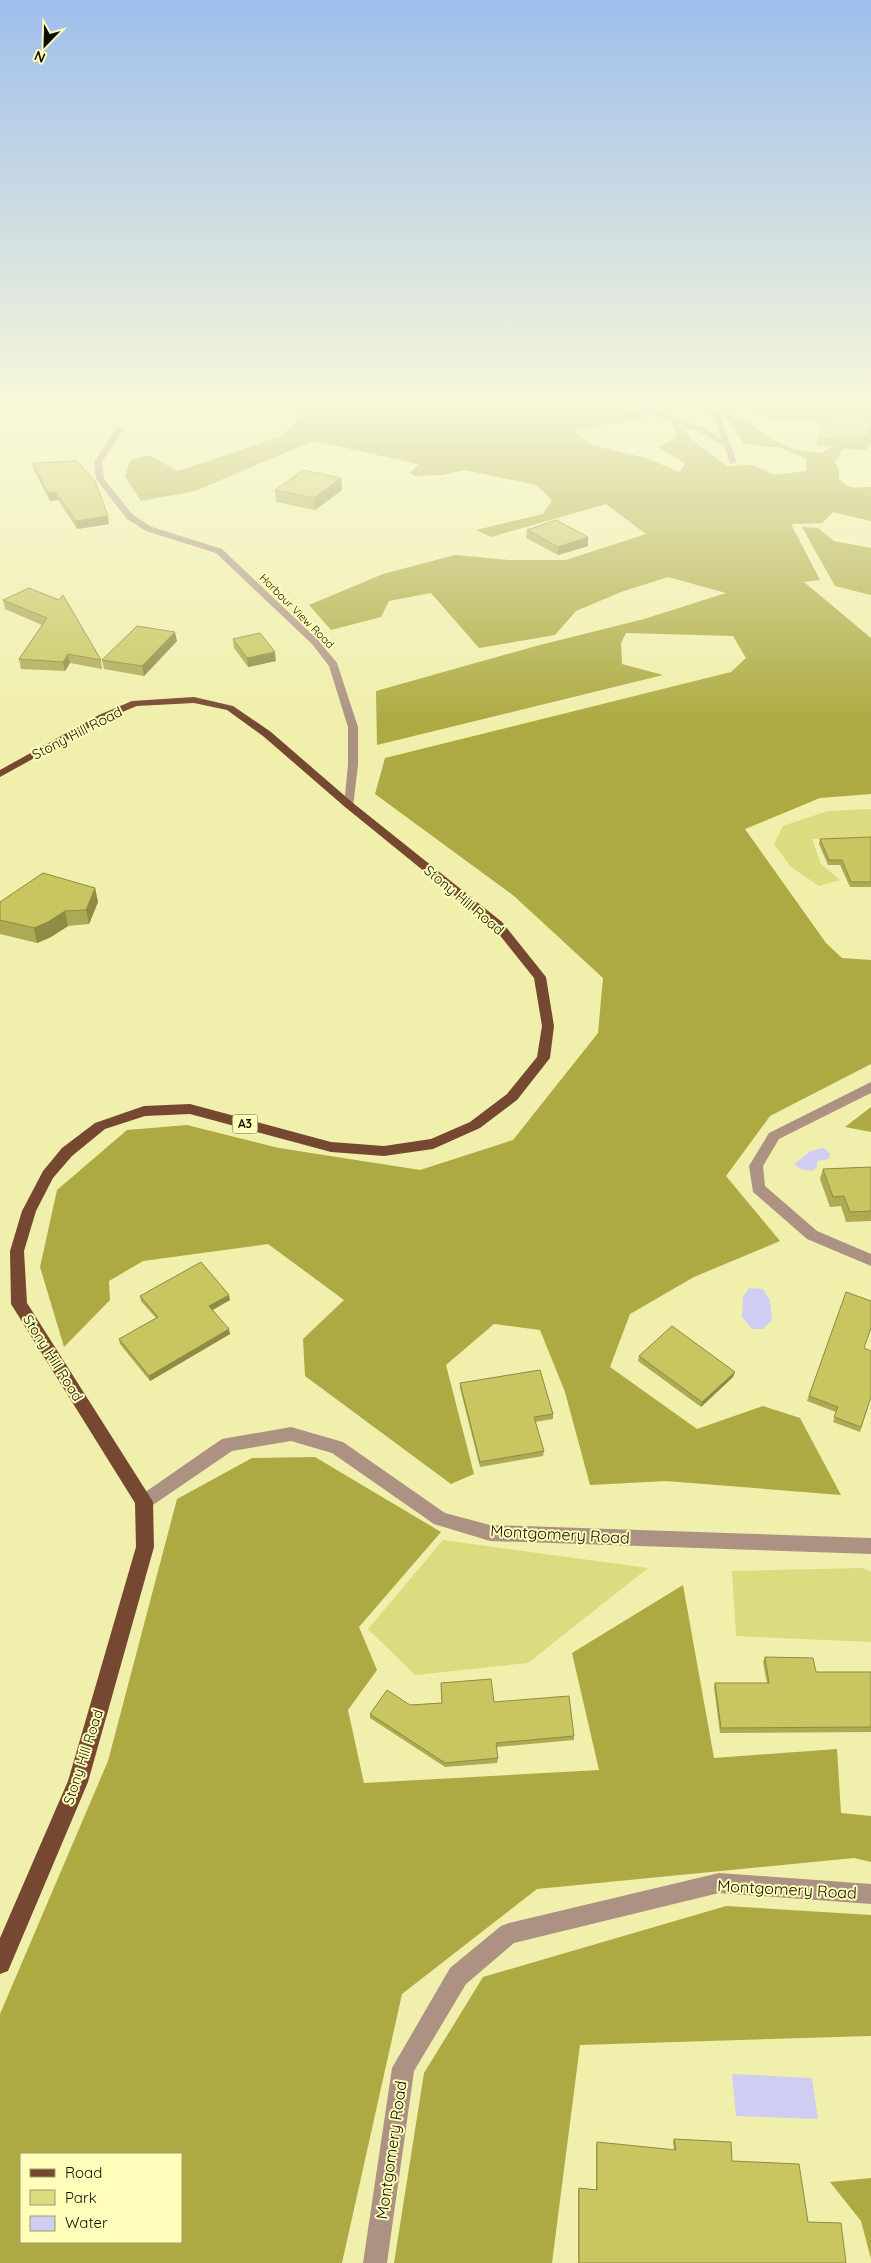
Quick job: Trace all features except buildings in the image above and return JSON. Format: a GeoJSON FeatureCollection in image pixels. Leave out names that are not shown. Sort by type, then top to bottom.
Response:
{"type":"FeatureCollection","features":[{"type":"Feature","properties":{"kind":"main road","name":"Stony Hill Road"},"geometry":{"type":"LineString","coordinates":[[0,774],[102,717],[135,704],[194,700],[230,708],[267,734],[349,805],[498,925],[540,977],[548,1026],[544,1058],[512,1097],[475,1125],[433,1144],[384,1151],[331,1147],[190,1109],[144,1111],[100,1126],[68,1152],[48,1175],[29,1212],[17,1251],[19,1304],[144,1502],[145,1547],[78,1782],[0,1963]]}},
{"type":"Feature","properties":{"kind":"street","name":"Harbour View Road"},"geometry":{"type":"LineString","coordinates":[[125,511],[130,517],[149,529],[219,551],[315,642],[334,665],[353,727],[353,766],[349,805]]}},
{"type":"Feature","properties":{"kind":"street"},"geometry":{"type":"LineString","coordinates":[[871,1088],[774,1136],[756,1166],[758,1188],[812,1235],[871,1260]]}},
{"type":"Feature","properties":{"kind":"street","name":"Montgomery Road"},"geometry":{"type":"LineString","coordinates":[[144,1502],[228,1444],[292,1434],[337,1447],[440,1519],[490,1533],[871,1546]]}},
{"type":"Feature","properties":{"kind":"street","name":"Montgomery Road"},"geometry":{"type":"LineString","coordinates":[[375,2263],[402,2068],[458,1976],[509,1934],[719,1882],[871,1894]]}},
{"type":"Feature","properties":{"kind":"green space"},"geometry":{"type":"Polygon","coordinates":[[[871,809],[871,837],[812,839],[821,864],[840,880],[819,886],[791,867],[774,844],[783,826],[828,811],[871,809]]]}},
{"type":"Feature","properties":{"kind":"green space"},"geometry":{"type":"Polygon","coordinates":[[[443,1540],[648,1568],[528,1663],[415,1675],[368,1629],[443,1540]]]}},
{"type":"Feature","properties":{"kind":"green space"},"geometry":{"type":"Polygon","coordinates":[[[863,1568],[871,1572],[871,1642],[736,1636],[732,1571],[863,1568]]]}},
{"type":"Feature","properties":{"kind":"shaded area"},"geometry":{"type":"Polygon","coordinates":[[[545,511],[583,511],[491,537],[476,530],[543,514],[545,511]]]}},
{"type":"Feature","properties":{"kind":"shaded area"},"geometry":{"type":"Polygon","coordinates":[[[615,511],[871,511],[871,521],[833,512],[822,523],[791,524],[820,580],[804,582],[871,638],[871,794],[820,798],[745,829],[826,943],[842,958],[871,960],[871,1064],[770,1116],[726,1176],[780,1241],[694,1277],[630,1314],[610,1367],[697,1429],[763,1406],[800,1418],[841,1495],[666,1481],[590,1485],[565,1392],[540,1330],[494,1324],[446,1365],[474,1474],[451,1484],[305,1376],[303,1339],[344,1300],[268,1244],[143,1261],[109,1281],[110,1300],[64,1347],[40,1267],[57,1190],[127,1130],[187,1125],[279,1148],[420,1170],[513,1140],[598,1033],[603,978],[514,896],[375,794],[385,758],[731,672],[746,658],[733,636],[626,633],[621,643],[622,664],[663,675],[377,745],[376,691],[536,646],[644,619],[726,593],[668,577],[621,592],[576,611],[555,635],[479,648],[431,593],[389,601],[381,617],[331,630],[309,605],[383,574],[455,555],[509,560],[566,560],[646,534],[615,511]]]}},
{"type":"Feature","properties":{"kind":"shaded area"},"geometry":{"type":"Polygon","coordinates":[[[802,527],[818,528],[834,541],[871,548],[871,595],[835,586],[802,527]]]}},
{"type":"Feature","properties":{"kind":"shaded area"},"geometry":{"type":"Polygon","coordinates":[[[871,1107],[871,1132],[845,1127],[871,1107]]]}},
{"type":"Feature","properties":{"kind":"shaded area"},"geometry":{"type":"Polygon","coordinates":[[[315,1457],[441,1532],[359,1627],[377,1670],[348,1710],[364,1783],[599,1770],[572,1653],[683,1585],[714,1758],[837,1749],[841,1813],[871,1816],[871,1862],[854,1858],[537,1889],[402,1994],[342,2263],[0,2263],[0,2014],[108,1761],[177,1499],[252,1458],[315,1457]]]}},
{"type":"Feature","properties":{"kind":"shaded area"},"geometry":{"type":"Polygon","coordinates":[[[726,1906],[871,1915],[871,2036],[580,2045],[552,2263],[394,2263],[424,2073],[483,1977],[726,1906]]]}},
{"type":"Feature","properties":{"kind":"shaded area"},"geometry":{"type":"Polygon","coordinates":[[[871,2178],[871,2259],[861,2221],[830,2182],[871,2178]]]}},
{"type":"Feature","properties":{"kind":"water"},"geometry":{"type":"Polygon","coordinates":[[[823,1148],[830,1153],[829,1159],[817,1161],[817,1167],[812,1171],[800,1169],[794,1164],[811,1151],[823,1148]]]}},
{"type":"Feature","properties":{"kind":"water"},"geometry":{"type":"Polygon","coordinates":[[[749,1288],[763,1289],[770,1300],[772,1320],[763,1329],[752,1329],[742,1317],[743,1297],[749,1288]]]}},
{"type":"Feature","properties":{"kind":"water"},"geometry":{"type":"Polygon","coordinates":[[[732,2074],[812,2078],[818,2119],[736,2116],[732,2074]]]}}]}
